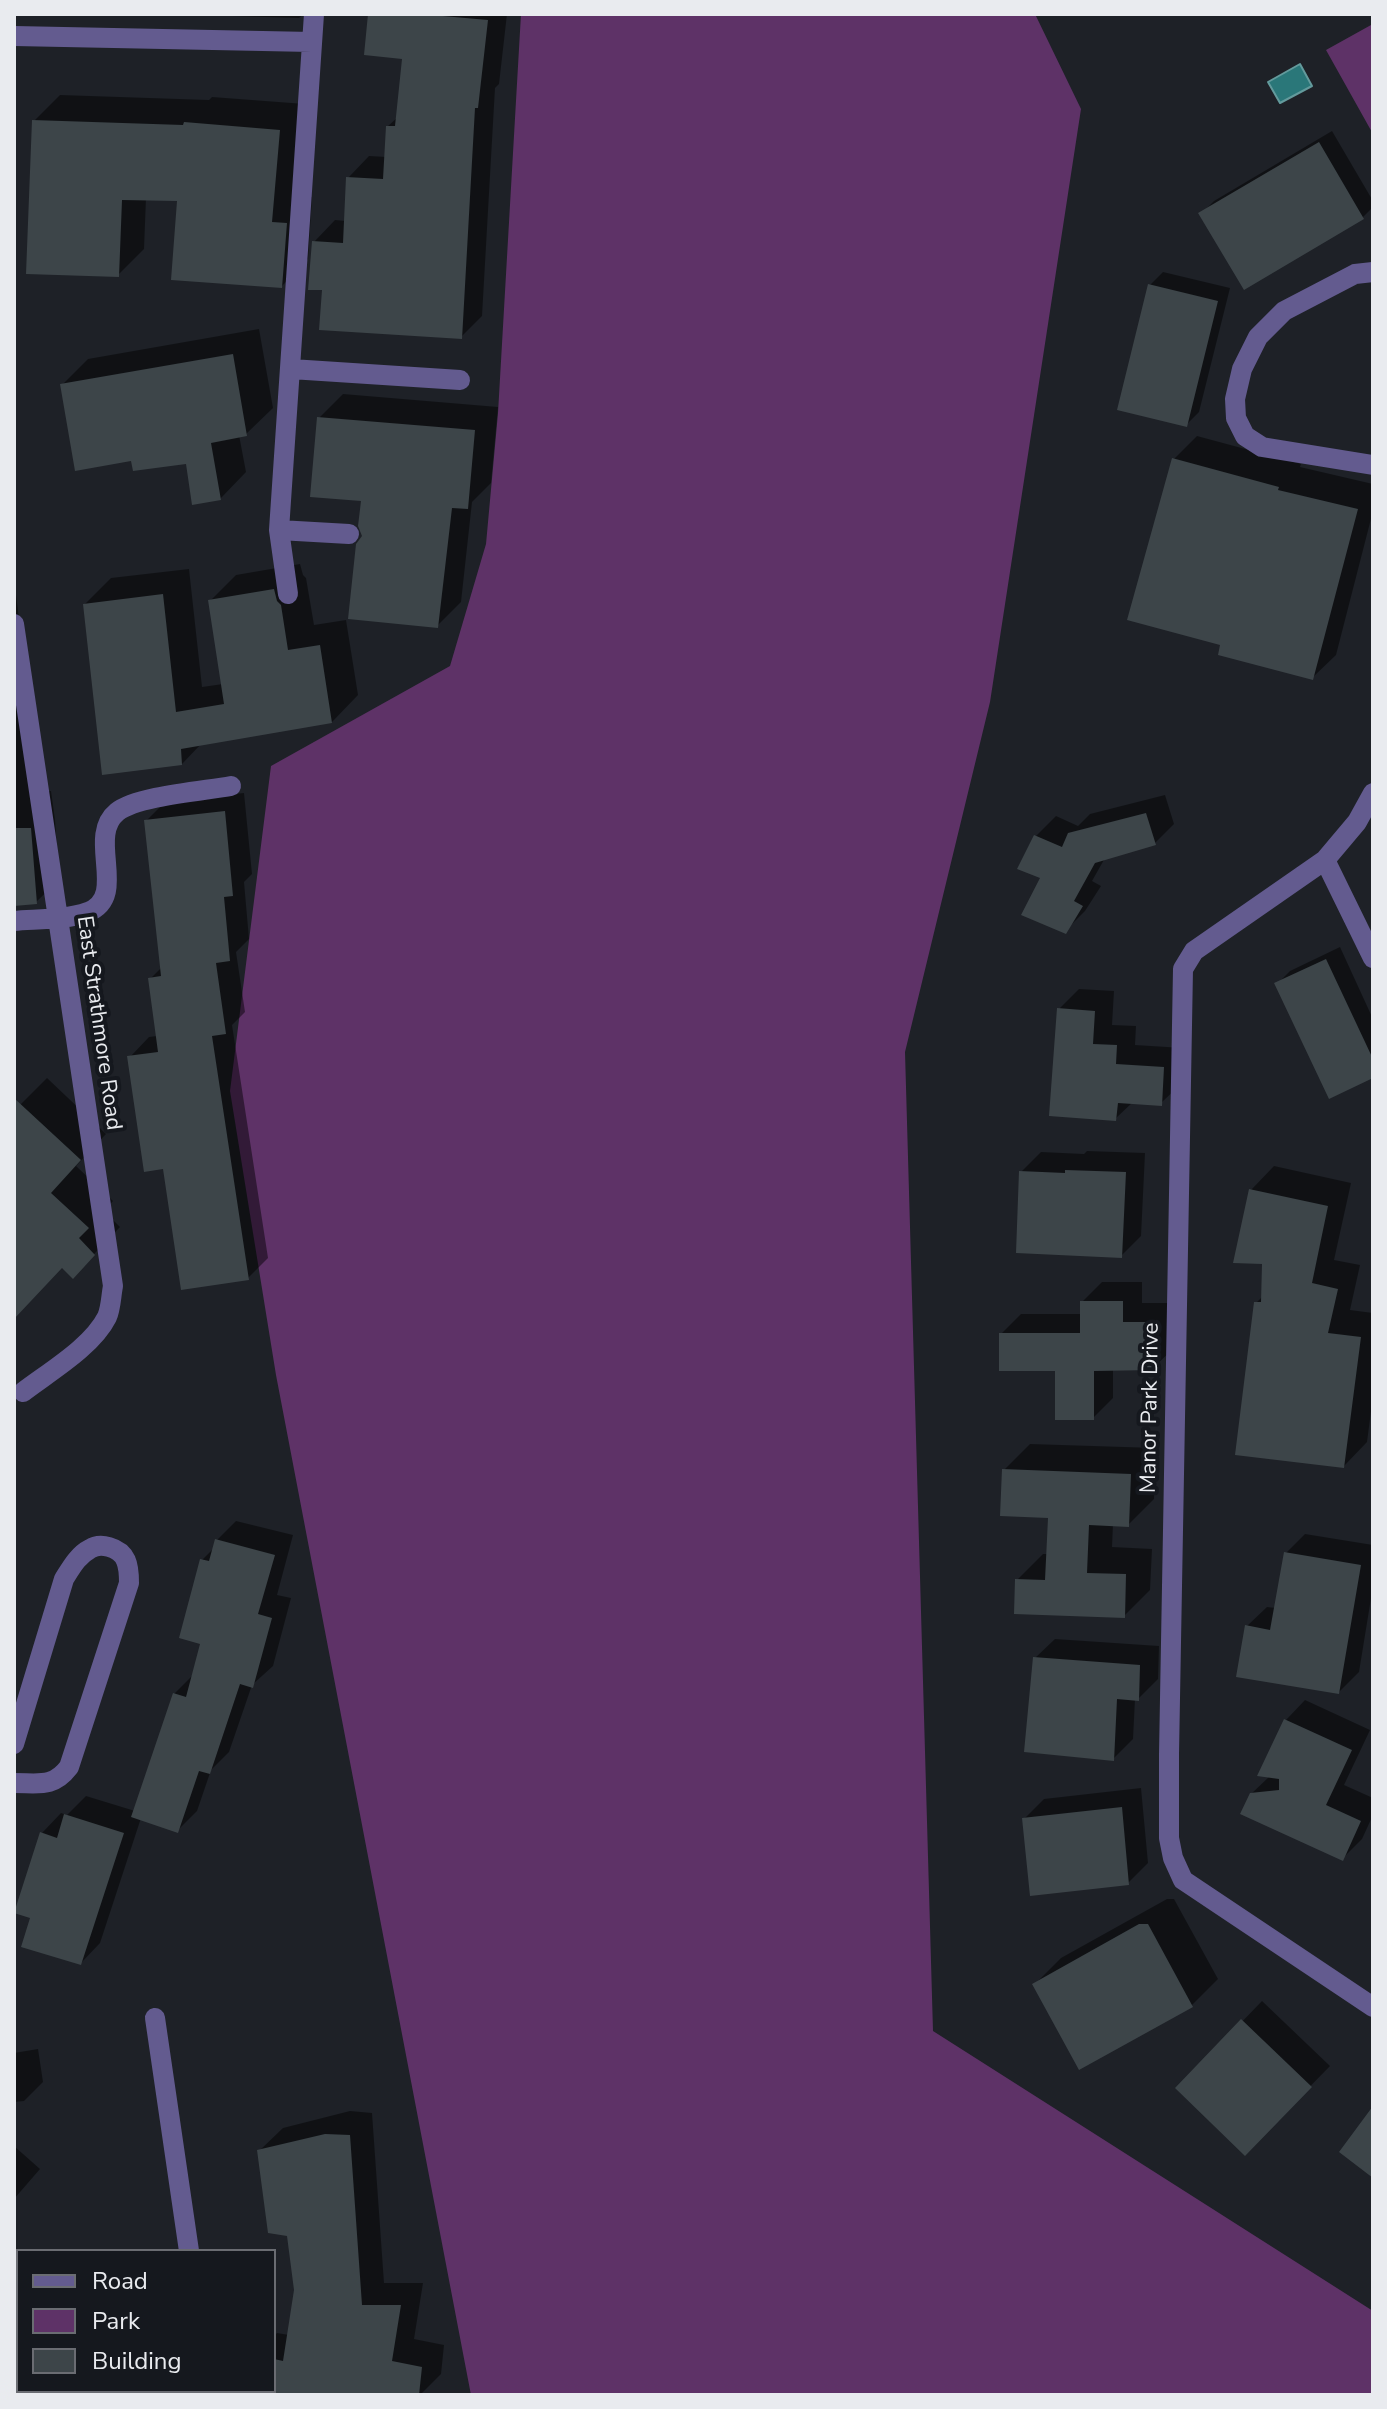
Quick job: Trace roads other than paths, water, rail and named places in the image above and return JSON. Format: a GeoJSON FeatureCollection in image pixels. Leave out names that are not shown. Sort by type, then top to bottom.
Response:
{"type":"FeatureCollection","features":[{"type":"Feature","properties":{"kind":"street"},"geometry":{"type":"LineString","coordinates":[[288,594],[279,530],[314,14]]}},
{"type":"Feature","properties":{"kind":"street"},"geometry":{"type":"LineString","coordinates":[[14,36],[312,42]]}},
{"type":"Feature","properties":{"kind":"street"},"geometry":{"type":"LineString","coordinates":[[1373,272],[1355,274],[1284,311],[1258,337],[1242,369],[1235,399],[1236,418],[1245,436],[1262,447],[1373,465]]}},
{"type":"Feature","properties":{"kind":"street"},"geometry":{"type":"LineString","coordinates":[[291,369],[460,380]]}},
{"type":"Feature","properties":{"kind":"street"},"geometry":{"type":"LineString","coordinates":[[279,530],[349,534]]}},
{"type":"Feature","properties":{"kind":"street","name":"East Strathmore Road"},"geometry":{"type":"LineString","coordinates":[[14,624],[113,1286],[108,1314],[99,1330],[23,1392]]}},
{"type":"Feature","properties":{"kind":"street"},"geometry":{"type":"LineString","coordinates":[[14,921],[58,917],[98,907],[105,896],[106,826],[117,812],[137,802],[231,786]]}},
{"type":"Feature","properties":{"kind":"street","name":"Manor Park Drive"},"geometry":{"type":"LineString","coordinates":[[1373,793],[1357,822],[1325,860],[1194,951],[1183,969],[1169,1838],[1173,1858],[1183,1880],[1373,2007]]}},
{"type":"Feature","properties":{"kind":"street"},"geometry":{"type":"LineString","coordinates":[[1325,860],[1373,958]]}},
{"type":"Feature","properties":{"kind":"street"},"geometry":{"type":"LineString","coordinates":[[14,1744],[64,1579],[90,1548],[101,1545],[114,1548],[125,1555],[129,1583],[69,1767],[60,1778],[49,1783],[14,1783]]}},
{"type":"Feature","properties":{"kind":"street"},"geometry":{"type":"LineString","coordinates":[[155,2018],[189,2249]]}},
{"type":"Feature","properties":{"kind":"water"},"geometry":{"type":"Polygon","coordinates":[[[1300,64],[1312,86],[1280,103],[1268,82],[1300,64]]]}}]}
